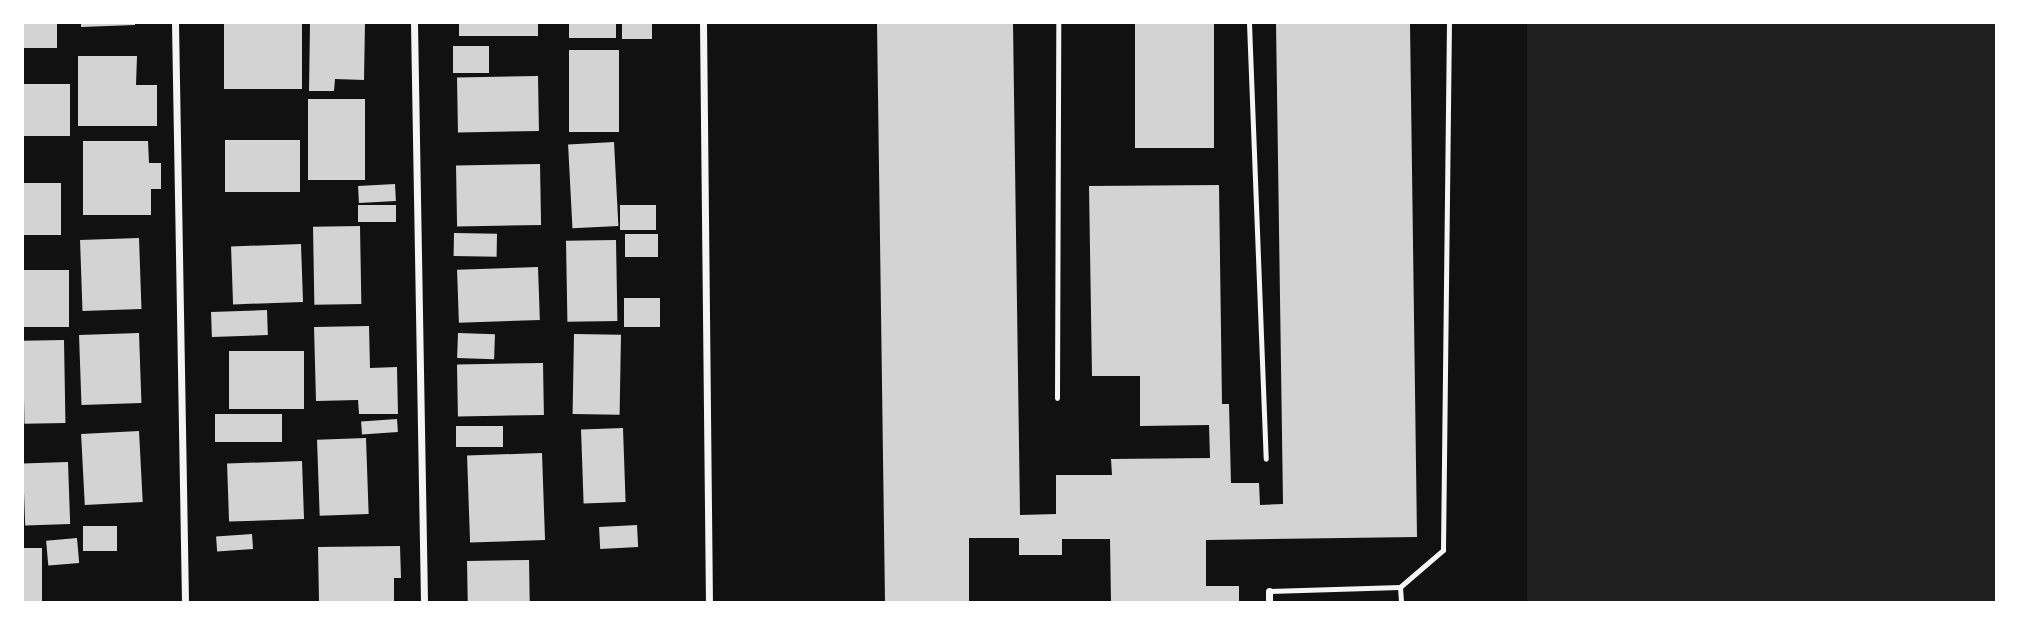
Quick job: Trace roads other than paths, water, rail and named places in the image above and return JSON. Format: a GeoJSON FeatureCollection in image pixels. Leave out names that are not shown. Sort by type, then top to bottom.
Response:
{"type":"FeatureCollection","features":[{"type":"Feature","properties":{"kind":"street"},"geometry":{"type":"LineString","coordinates":[[175,23],[185,602]]}},
{"type":"Feature","properties":{"kind":"street"},"geometry":{"type":"LineString","coordinates":[[414,23],[424,602]]}},
{"type":"Feature","properties":{"kind":"street"},"geometry":{"type":"LineString","coordinates":[[703,23],[709,602]]}},
{"type":"Feature","properties":{"kind":"street"},"geometry":{"type":"LineString","coordinates":[[1269,592],[1269,602]]}},
{"type":"Feature","properties":{"kind":"lane"},"geometry":{"type":"LineString","coordinates":[[1057,398],[1058,23]]}},
{"type":"Feature","properties":{"kind":"lane"},"geometry":{"type":"LineString","coordinates":[[1249,23],[1266,459]]}},
{"type":"Feature","properties":{"kind":"lane"},"geometry":{"type":"LineString","coordinates":[[1269,592],[1400,587],[1443,550],[1449,23]]}},
{"type":"Feature","properties":{"kind":"lane"},"geometry":{"type":"LineString","coordinates":[[1400,587],[1401,602]]}}]}
